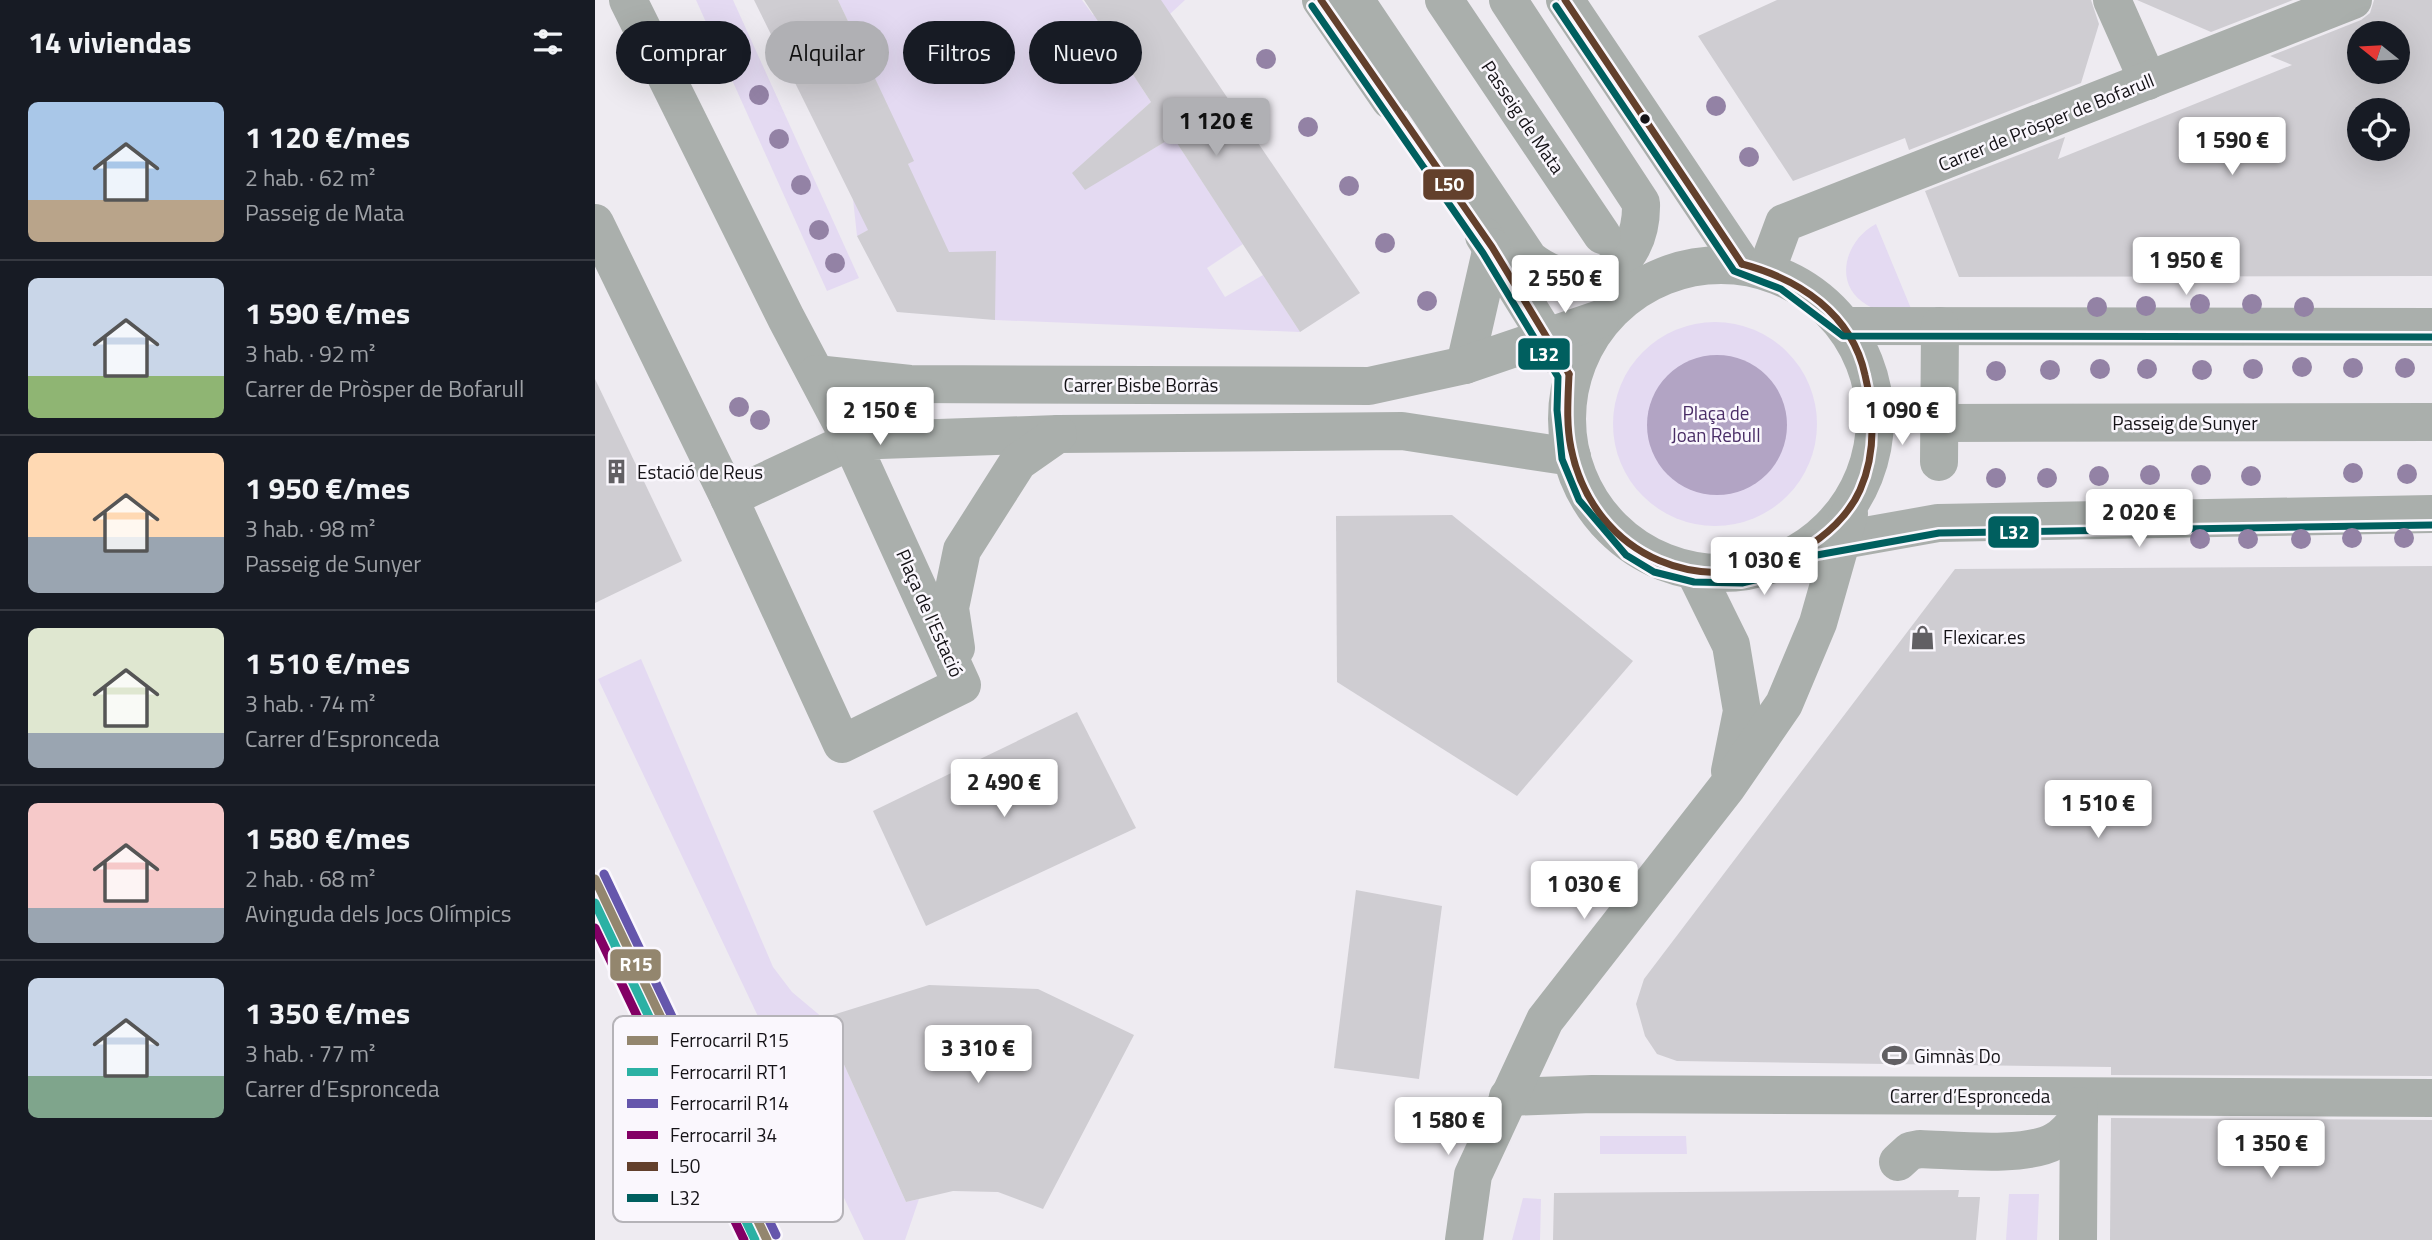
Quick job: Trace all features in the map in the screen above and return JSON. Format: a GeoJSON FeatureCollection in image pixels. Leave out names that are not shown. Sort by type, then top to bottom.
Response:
{"type":"FeatureCollection","features":[{"type":"Feature","properties":{"kind":"street"},"geometry":{"type":"LineString","coordinates":[[1321,0],[1492,247],[1569,374]]}},
{"type":"Feature","properties":{"kind":"street"},"geometry":{"type":"LineString","coordinates":[[1355,0],[1529,259],[1546,273],[1571,280],[1611,271],[1636,242],[1641,203],[1508,0]]}},
{"type":"Feature","properties":{"kind":"street","name":"Passeig de Mata"},"geometry":{"type":"LineString","coordinates":[[1444,0],[1602,235]]}},
{"type":"Feature","properties":{"kind":"street"},"geometry":{"type":"LineString","coordinates":[[1565,0],[1755,267]]}},
{"type":"Feature","properties":{"kind":"street"},"geometry":{"type":"LineString","coordinates":[[2112,0],[2148,81]]}},
{"type":"Feature","properties":{"kind":"street","name":"Carrer de Pròsper de Bofarull"},"geometry":{"type":"LineString","coordinates":[[1755,267],[1784,223],[2353,0]]}},
{"type":"Feature","properties":{"kind":"street","name":"Plaça de l'Estació"},"geometry":{"type":"LineString","coordinates":[[595,223],[729,498],[842,744],[962,685],[851,440],[632,3]]}},
{"type":"Feature","properties":{"kind":"street"},"geometry":{"type":"LineString","coordinates":[[1465,365],[1492,247]]}},
{"type":"Feature","properties":{"kind":"street"},"geometry":{"type":"LineString","coordinates":[[1464,1240],[1473,1175],[1545,1020],[1727,787],[1784,704],[1818,623],[1836,530],[1862,484],[1872,441],[1872,398],[1862,356],[1846,326],[1800,286],[1755,267],[1688,268],[1623,300],[1600,319],[1583,340],[1569,374],[1567,410],[1572,457],[1588,495],[1633,548],[1658,562],[1695,572],[1740,573],[1780,563],[1836,530],[1938,523],[2432,514]]}},
{"type":"Feature","properties":{"kind":"street","name":"Carrer Bisbe Borràs"},"geometry":{"type":"LineString","coordinates":[[816,374],[910,384],[1369,386],[1465,365],[1600,319]]}},
{"type":"Feature","properties":{"kind":"street"},"geometry":{"type":"LineString","coordinates":[[1846,326],[2432,327]]}},
{"type":"Feature","properties":{"kind":"street"},"geometry":{"type":"LineString","coordinates":[[1939,463],[1940,326]]}},
{"type":"Feature","properties":{"kind":"street","name":"Passeig de Sunyer"},"geometry":{"type":"LineString","coordinates":[[1939,423],[2432,422]]}},
{"type":"Feature","properties":{"kind":"street"},"geometry":{"type":"LineString","coordinates":[[729,498],[851,440],[1058,434],[1402,431],[1572,457]]}},
{"type":"Feature","properties":{"kind":"street"},"geometry":{"type":"LineString","coordinates":[[962,685],[950,608],[962,550],[1018,461],[1058,434]]}},
{"type":"Feature","properties":{"kind":"street"},"geometry":{"type":"LineString","coordinates":[[1695,572],[1731,645],[1742,711],[1727,787]]}},
{"type":"Feature","properties":{"kind":"street","name":"Carrer d’Espronceda"},"geometry":{"type":"LineString","coordinates":[[1508,1097],[1606,1094],[2079,1108],[2432,1098]]}},
{"type":"Feature","properties":{"kind":"street"},"geometry":{"type":"LineString","coordinates":[[1898,1162],[1910,1151],[1920,1149],[2004,1150],[2042,1146],[2062,1137],[2079,1108]]}},
{"type":"Feature","properties":{"kind":"street"},"geometry":{"type":"LineString","coordinates":[[2078,1240],[2079,1108]]}},
{"type":"Feature","properties":{"kind":"green space"},"geometry":{"type":"Polygon","coordinates":[[[696,0],[733,0],[743,21],[705,21],[696,0]]]}},
{"type":"Feature","properties":{"kind":"green space"},"geometry":{"type":"Polygon","coordinates":[[[838,0],[1082,0],[1093,15],[1115,0],[1185,0],[1142,33],[1142,21],[1029,21],[1029,84],[1139,84],[1151,102],[1118,132],[1136,159],[1173,137],[1243,244],[1207,268],[1225,297],[1263,275],[1300,332],[995,320],[948,252],[925,201],[857,236],[853,199],[913,161],[877,84],[889,84],[889,21],[848,21],[838,0]]]}},
{"type":"Feature","properties":{"kind":"green space"},"geometry":{"type":"Polygon","coordinates":[[[751,40],[765,71],[765,84],[771,84],[859,278],[827,291],[734,84],[751,84],[751,40]]]}},
{"type":"Feature","properties":{"kind":"green space"},"geometry":{"type":"Polygon","coordinates":[[[1876,224],[1912,311],[1872,308],[1856,296],[1849,286],[1846,275],[1850,251],[1865,231],[1876,224]]]}},
{"type":"Feature","properties":{"kind":"green space","name":"Plaça de Joan Rebull"},"geometry":{"type":"Polygon","coordinates":[[[1715,322],[1754,330],[1772,339],[1787,352],[1800,367],[1809,385],[1817,424],[1809,463],[1800,481],[1787,496],[1772,509],[1754,518],[1715,526],[1676,518],[1658,509],[1643,496],[1630,481],[1621,463],[1613,424],[1621,385],[1630,367],[1643,352],[1658,339],[1676,330],[1715,322]]]}},
{"type":"Feature","properties":{"kind":"green space"},"geometry":{"type":"Polygon","coordinates":[[[641,659],[773,967],[792,992],[821,1016],[758,1016],[598,679],[641,659]]]}},
{"type":"Feature","properties":{"kind":"green space"},"geometry":{"type":"Polygon","coordinates":[[[843,1062],[906,1202],[919,1199],[905,1240],[864,1240],[843,1196],[843,1062]]]}},
{"type":"Feature","properties":{"kind":"green space"},"geometry":{"type":"Polygon","coordinates":[[[1600,1136],[1686,1136],[1687,1154],[1600,1154],[1600,1136]]]}},
{"type":"Feature","properties":{"kind":"green space"},"geometry":{"type":"Polygon","coordinates":[[[2009,1194],[2039,1194],[2037,1240],[2006,1240],[2009,1194]]]}},
{"type":"Feature","properties":{"kind":"green space"},"geometry":{"type":"Polygon","coordinates":[[[1523,1198],[1541,1199],[1540,1240],[1512,1240],[1523,1198]]]}},
{"type":"Feature","properties":{"kind":"shaded area"},"geometry":{"type":"Polygon","coordinates":[[[1717,355],[1744,360],[1767,375],[1782,398],[1787,425],[1782,452],[1767,475],[1744,490],[1717,495],[1690,490],[1667,475],[1652,452],[1647,425],[1652,398],[1667,375],[1690,360],[1717,355]]]}},
{"type":"Feature","properties":{"kind":"building"},"geometry":{"type":"Polygon","coordinates":[[[754,0],[838,0],[848,21],[765,21],[754,0]]]}},
{"type":"Feature","properties":{"kind":"building"},"geometry":{"type":"Polygon","coordinates":[[[1084,0],[1161,0],[1360,293],[1300,332],[1173,137],[1085,190],[1072,173],[1151,102],[1139,84],[1142,84],[1142,21],[1098,21],[1084,0]]]}},
{"type":"Feature","properties":{"kind":"building"},"geometry":{"type":"Polygon","coordinates":[[[1777,0],[2091,0],[2099,24],[2081,83],[1909,150],[1905,138],[1793,181],[1698,36],[1777,0]]]}},
{"type":"Feature","properties":{"kind":"building"},"geometry":{"type":"Polygon","coordinates":[[[2137,0],[2293,0],[2211,32],[2137,0]]]}},
{"type":"Feature","properties":{"kind":"building"},"geometry":{"type":"Polygon","coordinates":[[[2374,0],[2432,0],[2432,276],[1959,277],[1925,191],[2065,137],[2058,159],[2292,65],[2270,56],[2347,26],[2347,84],[2410,84],[2410,21],[2358,21],[2370,13],[2374,0]]]}},
{"type":"Feature","properties":{"kind":"building"},"geometry":{"type":"Polygon","coordinates":[[[796,84],[878,84],[914,161],[908,164],[949,252],[996,251],[995,320],[897,312],[857,236],[868,230],[796,84]]]}},
{"type":"Feature","properties":{"kind":"building","name":"Estació de Reus"},"geometry":{"type":"Polygon","coordinates":[[[595,379],[682,561],[595,603],[595,379]]]}},
{"type":"Feature","properties":{"kind":"building"},"geometry":{"type":"Polygon","coordinates":[[[1452,515],[1633,661],[1517,796],[1337,682],[1336,516],[1452,515]]]}},
{"type":"Feature","properties":{"kind":"building"},"geometry":{"type":"Polygon","coordinates":[[[2432,566],[2432,1076],[2111,1075],[2111,1067],[1677,1061],[1657,1054],[1645,1036],[1636,1004],[1644,979],[1955,569],[2432,566]]]}},
{"type":"Feature","properties":{"kind":"building"},"geometry":{"type":"Polygon","coordinates":[[[1077,712],[1136,828],[926,926],[873,811],[1077,712]]]}},
{"type":"Feature","properties":{"kind":"building"},"geometry":{"type":"Polygon","coordinates":[[[1356,890],[1442,906],[1419,1079],[1334,1068],[1356,890]]]}},
{"type":"Feature","properties":{"kind":"building"},"geometry":{"type":"Polygon","coordinates":[[[929,985],[1038,989],[1134,1035],[1043,1209],[998,1192],[953,1191],[906,1202],[843,1062],[843,1016],[829,1016],[929,985]]]}},
{"type":"Feature","properties":{"kind":"building"},"geometry":{"type":"Polygon","coordinates":[[[2111,1118],[2432,1120],[2432,1240],[2110,1240],[2111,1118]]]}},
{"type":"Feature","properties":{"kind":"building"},"geometry":{"type":"Polygon","coordinates":[[[1959,1190],[1958,1197],[1980,1197],[1976,1240],[1553,1240],[1554,1193],[1959,1190]]]}},
{"type":"Feature","properties":{"kind":"rail line","name":"R14"},"geometry":{"type":"LineString","coordinates":[[604,874],[672,1016]]}},
{"type":"Feature","properties":{"kind":"rail line","name":"R15"},"geometry":{"type":"LineString","coordinates":[[595,879],[660,1016]]}},
{"type":"Feature","properties":{"kind":"rail line","name":"RT1"},"geometry":{"type":"LineString","coordinates":[[595,903],[649,1016]]}},
{"type":"Feature","properties":{"kind":"rail line","name":"34"},"geometry":{"type":"LineString","coordinates":[[595,928],[637,1016]]}},
{"type":"Feature","properties":{"kind":"rail line","name":"34"},"geometry":{"type":"LineString","coordinates":[[735,1222],[744,1240]]}},
{"type":"Feature","properties":{"kind":"rail line","name":"RT1"},"geometry":{"type":"LineString","coordinates":[[746,1222],[755,1240]]}},
{"type":"Feature","properties":{"kind":"rail line","name":"R15"},"geometry":{"type":"LineString","coordinates":[[758,1222],[767,1240]]}},
{"type":"Feature","properties":{"kind":"rail line","name":"R14"},"geometry":{"type":"LineString","coordinates":[[770,1222],[776,1235]]}},
{"type":"Feature","properties":{"kind":"transit line","name":"L50"},"geometry":{"type":"LineString","coordinates":[[1321,0],[1492,247],[1569,374]]}},
{"type":"Feature","properties":{"kind":"transit line","name":"L50"},"geometry":{"type":"LineString","coordinates":[[1565,0],[1742,264]]}},
{"type":"Feature","properties":{"kind":"transit line","name":"L32"},"geometry":{"type":"LineString","coordinates":[[1312,6],[1483,253],[1558,377],[1557,410],[1562,459],[1579,500],[1626,555],[1654,572],[1694,582],[1742,583],[1784,573],[1817,555],[1939,533],[2432,525]]}},
{"type":"Feature","properties":{"kind":"transit line","name":"L32"},"geometry":{"type":"LineString","coordinates":[[1556,6],[1734,271],[1781,289],[1843,336],[2432,337]]}},
{"type":"Feature","properties":{"kind":"transit line","name":"L50"},"geometry":{"type":"LineString","coordinates":[[1569,374],[1569,439],[1583,486],[1603,518],[1629,543],[1659,560],[1693,570],[1729,572],[1766,566],[1802,550],[1843,516],[1860,490],[1869,462],[1872,433],[1865,375],[1848,334],[1820,302],[1783,279],[1742,264]]}},
{"type":"Feature","properties":{"kind":"place","name":"Estació de Reus"},"geometry":{"type":"Point","coordinates":[617,472]}},
{"type":"Feature","properties":{"kind":"place","name":"Flexicar.es"},"geometry":{"type":"Point","coordinates":[1923,637]}},
{"type":"Feature","properties":{"kind":"place","name":"Gimnàs Do"},"geometry":{"type":"Point","coordinates":[1894,1056]}}]}
